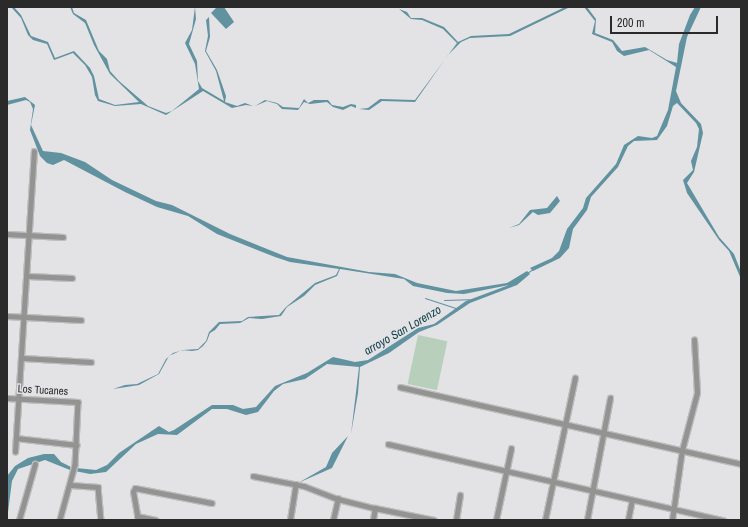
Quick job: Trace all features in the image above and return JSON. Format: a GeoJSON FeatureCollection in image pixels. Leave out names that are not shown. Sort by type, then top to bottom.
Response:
{"type":"FeatureCollection","features":[{"type":"Feature","properties":{"kind":"street"},"geometry":{"type":"LineString","coordinates":[[15,452],[31,235],[34,152]]}},
{"type":"Feature","properties":{"kind":"street"},"geometry":{"type":"LineString","coordinates":[[7,234],[63,237]]}},
{"type":"Feature","properties":{"kind":"street"},"geometry":{"type":"LineString","coordinates":[[28,276],[72,278]]}},
{"type":"Feature","properties":{"kind":"street"},"geometry":{"type":"LineString","coordinates":[[7,316],[82,320]]}},
{"type":"Feature","properties":{"kind":"street"},"geometry":{"type":"LineString","coordinates":[[672,520],[682,450],[697,393],[694,340]]}},
{"type":"Feature","properties":{"kind":"street"},"geometry":{"type":"LineString","coordinates":[[23,358],[91,362]]}},
{"type":"Feature","properties":{"kind":"street"},"geometry":{"type":"LineString","coordinates":[[545,520],[575,378]]}},
{"type":"Feature","properties":{"kind":"street"},"geometry":{"type":"LineString","coordinates":[[400,387],[605,432],[741,464]]}},
{"type":"Feature","properties":{"kind":"street","name":"Los Tucanes"},"geometry":{"type":"LineString","coordinates":[[7,398],[78,402],[76,445]]}},
{"type":"Feature","properties":{"kind":"street"},"geometry":{"type":"LineString","coordinates":[[587,520],[605,432],[610,398]]}},
{"type":"Feature","properties":{"kind":"street"},"geometry":{"type":"LineString","coordinates":[[16,438],[76,445],[75,465],[71,485],[60,520]]}},
{"type":"Feature","properties":{"kind":"street"},"geometry":{"type":"LineString","coordinates":[[388,444],[593,493],[723,520]]}},
{"type":"Feature","properties":{"kind":"street"},"geometry":{"type":"LineString","coordinates":[[496,520],[511,449]]}},
{"type":"Feature","properties":{"kind":"street"},"geometry":{"type":"LineString","coordinates":[[20,520],[34,464]]}},
{"type":"Feature","properties":{"kind":"street"},"geometry":{"type":"LineString","coordinates":[[253,476],[296,484],[338,499],[434,520]]}},
{"type":"Feature","properties":{"kind":"street"},"geometry":{"type":"LineString","coordinates":[[290,520],[296,484]]}},
{"type":"Feature","properties":{"kind":"street"},"geometry":{"type":"LineString","coordinates":[[71,485],[98,487],[101,520]]}},
{"type":"Feature","properties":{"kind":"street"},"geometry":{"type":"LineString","coordinates":[[156,520],[137,518],[134,492],[135,488],[212,503]]}},
{"type":"Feature","properties":{"kind":"street"},"geometry":{"type":"LineString","coordinates":[[456,520],[460,495]]}},
{"type":"Feature","properties":{"kind":"street"},"geometry":{"type":"LineString","coordinates":[[333,520],[338,499]]}},
{"type":"Feature","properties":{"kind":"street"},"geometry":{"type":"LineString","coordinates":[[628,520],[632,500]]}},
{"type":"Feature","properties":{"kind":"street"},"geometry":{"type":"LineString","coordinates":[[373,520],[375,508]]}},
{"type":"Feature","properties":{"kind":"green space"},"geometry":{"type":"Polygon","coordinates":[[[418,335],[447,341],[437,390],[408,384],[418,335]]]}},
{"type":"Feature","properties":{"kind":"water"},"geometry":{"type":"Polygon","coordinates":[[[11,7],[14,7],[21,15],[31,36],[48,42],[55,58],[74,51],[90,68],[94,76],[99,99],[115,105],[139,102],[110,74],[94,45],[85,23],[73,14],[70,7],[72,7],[74,13],[86,20],[99,51],[107,59],[110,71],[119,81],[148,106],[166,113],[172,111],[199,89],[195,64],[185,43],[192,30],[195,7],[196,19],[189,44],[197,61],[198,81],[202,88],[224,101],[216,71],[205,51],[208,36],[206,20],[209,17],[210,37],[206,51],[217,70],[226,96],[225,102],[237,106],[245,103],[253,106],[246,105],[232,108],[203,91],[166,115],[141,104],[115,106],[98,101],[95,95],[92,77],[85,65],[73,53],[54,60],[47,44],[33,40],[28,35],[21,18],[11,7]]]}},
{"type":"Feature","properties":{"kind":"water"},"geometry":{"type":"Polygon","coordinates":[[[224,7],[234,22],[226,29],[211,13],[216,8],[224,7]]]}},
{"type":"Feature","properties":{"kind":"water"},"geometry":{"type":"Polygon","coordinates":[[[565,7],[570,7],[510,36],[470,38],[461,42],[449,54],[457,43],[443,29],[422,20],[411,19],[399,9],[407,12],[411,18],[422,18],[444,27],[458,42],[471,36],[509,34],[565,7]]]}},
{"type":"Feature","properties":{"kind":"water"},"geometry":{"type":"Polygon","coordinates":[[[584,7],[587,7],[596,19],[595,33],[613,40],[622,51],[645,47],[667,60],[677,63],[679,44],[690,15],[695,7],[701,7],[687,37],[676,91],[681,103],[701,124],[703,133],[694,172],[687,183],[719,237],[734,254],[741,272],[741,279],[729,251],[719,240],[687,193],[683,180],[693,170],[691,161],[697,147],[699,129],[696,123],[677,103],[673,106],[667,126],[657,140],[634,141],[628,146],[618,167],[591,197],[587,210],[573,229],[569,248],[560,258],[533,271],[530,268],[552,258],[559,251],[567,229],[583,208],[586,198],[616,164],[624,145],[638,136],[652,138],[657,136],[668,110],[676,67],[649,50],[624,56],[617,51],[612,42],[592,34],[595,21],[584,7]]]}},
{"type":"Feature","properties":{"kind":"water"},"geometry":{"type":"Polygon","coordinates":[[[445,60],[415,102],[382,101],[369,110],[359,109],[368,108],[380,99],[415,100],[445,60]]]}},
{"type":"Feature","properties":{"kind":"water"},"geometry":{"type":"Polygon","coordinates":[[[25,97],[35,105],[31,125],[43,151],[61,153],[85,162],[112,180],[156,201],[172,205],[230,234],[287,257],[369,272],[395,274],[417,283],[456,291],[507,283],[527,271],[530,274],[517,285],[470,303],[437,325],[419,332],[389,353],[360,367],[358,393],[351,434],[359,367],[327,364],[305,379],[283,384],[274,391],[258,412],[246,415],[227,409],[212,409],[177,435],[158,434],[136,444],[106,472],[90,474],[75,471],[76,468],[96,470],[107,465],[119,453],[159,426],[169,432],[212,405],[233,405],[243,409],[256,407],[275,386],[307,373],[333,357],[355,362],[368,360],[418,328],[434,324],[466,301],[509,285],[464,294],[447,293],[413,286],[404,279],[340,269],[337,276],[315,285],[304,296],[287,307],[281,316],[262,319],[249,318],[240,323],[220,324],[210,333],[207,341],[198,350],[183,350],[198,349],[206,341],[209,332],[219,322],[242,321],[248,317],[279,315],[286,307],[315,283],[336,275],[339,269],[290,262],[275,257],[217,234],[188,216],[157,207],[64,160],[53,165],[47,163],[40,156],[30,130],[33,109],[30,102],[26,100],[7,105],[7,101],[25,97]]]}},
{"type":"Feature","properties":{"kind":"water"},"geometry":{"type":"Polygon","coordinates":[[[304,99],[308,103],[314,100],[328,100],[332,105],[343,107],[351,104],[356,105],[356,108],[351,106],[343,110],[333,107],[327,102],[310,104],[304,102],[298,110],[282,109],[277,104],[267,101],[255,106],[265,100],[277,103],[283,107],[299,108],[304,99]]]}},
{"type":"Feature","properties":{"kind":"water"},"geometry":{"type":"Polygon","coordinates":[[[557,196],[560,201],[550,213],[538,215],[533,212],[519,225],[509,228],[519,224],[530,210],[547,208],[557,196]]]}},
{"type":"Feature","properties":{"kind":"water"},"geometry":{"type":"Polygon","coordinates":[[[169,357],[159,374],[139,385],[113,389],[125,385],[137,384],[158,374],[166,359],[169,357]]]}},
{"type":"Feature","properties":{"kind":"water"},"geometry":{"type":"Polygon","coordinates":[[[348,436],[332,468],[298,483],[326,467],[332,453],[348,436]]]}},
{"type":"Feature","properties":{"kind":"water"},"geometry":{"type":"Polygon","coordinates":[[[44,454],[54,454],[61,462],[71,467],[70,470],[45,460],[18,469],[12,481],[7,520],[7,476],[15,466],[28,458],[44,454]]]}},
{"type":"Feature","properties":{"kind":"waterway","name":"arroyo San Lorenzo"},"geometry":{"type":"LineString","coordinates":[[527,273],[533,269]]}},
{"type":"Feature","properties":{"kind":"waterway"},"geometry":{"type":"LineString","coordinates":[[425,298],[456,308]]}},
{"type":"Feature","properties":{"kind":"waterway"},"geometry":{"type":"LineString","coordinates":[[444,300],[469,299]]}}]}
